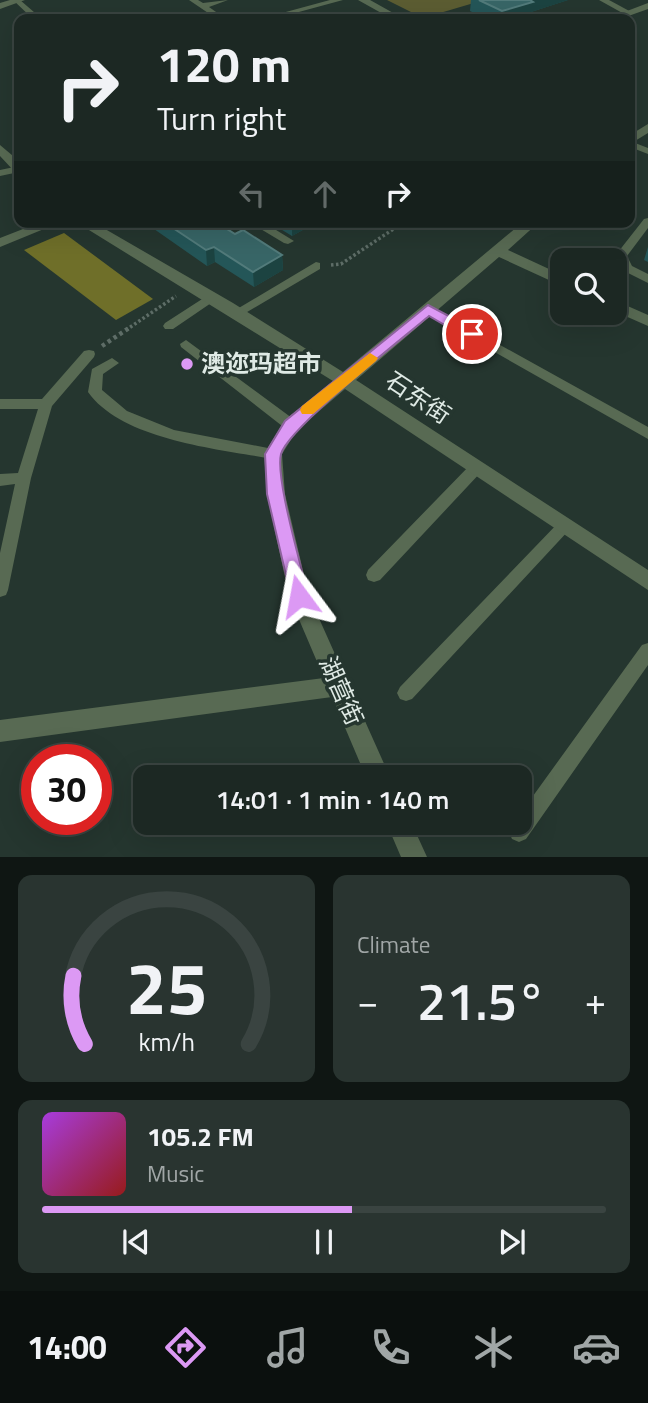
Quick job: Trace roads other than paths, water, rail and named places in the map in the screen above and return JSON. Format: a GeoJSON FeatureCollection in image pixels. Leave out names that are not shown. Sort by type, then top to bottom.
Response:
{"type":"FeatureCollection","features":[{"type":"Feature","properties":{"kind":"street"},"geometry":{"type":"LineString","coordinates":[[363,0],[390,14]]}},
{"type":"Feature","properties":{"kind":"street"},"geometry":{"type":"LineString","coordinates":[[0,6],[18,1]]}},
{"type":"Feature","properties":{"kind":"street"},"geometry":{"type":"LineString","coordinates":[[626,14],[648,6]]}},
{"type":"Feature","properties":{"kind":"street"},"geometry":{"type":"LineString","coordinates":[[0,243],[39,228]]}},
{"type":"Feature","properties":{"kind":"street","name":"石东街"},"geometry":{"type":"LineString","coordinates":[[94,228],[194,284],[345,379],[648,580]]}},
{"type":"Feature","properties":{"kind":"street"},"geometry":{"type":"LineString","coordinates":[[273,454],[291,425],[525,228]]}},
{"type":"Feature","properties":{"kind":"street"},"geometry":{"type":"LineString","coordinates":[[498,251],[550,275]]}},
{"type":"Feature","properties":{"kind":"street"},"geometry":{"type":"LineString","coordinates":[[627,311],[648,321]]}},
{"type":"Feature","properties":{"kind":"street","name":"湖营街"},"geometry":{"type":"LineString","coordinates":[[273,454],[276,494],[299,596],[373,765]]}},
{"type":"Feature","properties":{"kind":"street"},"geometry":{"type":"LineString","coordinates":[[0,731],[339,686]]}},
{"type":"Feature","properties":{"kind":"street"},"geometry":{"type":"LineString","coordinates":[[404,835],[414,857]]}},
{"type":"Feature","properties":{"kind":"lane"},"geometry":{"type":"LineString","coordinates":[[193,0],[214,14]]}},
{"type":"Feature","properties":{"kind":"lane"},"geometry":{"type":"LineString","coordinates":[[202,6],[225,0]]}},
{"type":"Feature","properties":{"kind":"lane"},"geometry":{"type":"LineString","coordinates":[[284,14],[339,0]]}},
{"type":"Feature","properties":{"kind":"lane"},"geometry":{"type":"LineString","coordinates":[[603,0],[629,13]]}},
{"type":"Feature","properties":{"kind":"lane"},"geometry":{"type":"LineString","coordinates":[[18,1],[32,14]]}},
{"type":"Feature","properties":{"kind":"lane"},"geometry":{"type":"LineString","coordinates":[[648,221],[621,257],[628,268],[648,279]]}},
{"type":"Feature","properties":{"kind":"lane"},"geometry":{"type":"LineString","coordinates":[[265,228],[288,241]]}},
{"type":"Feature","properties":{"kind":"lane"},"geometry":{"type":"LineString","coordinates":[[238,312],[316,266]]}},
{"type":"Feature","properties":{"kind":"lane"},"geometry":{"type":"LineString","coordinates":[[169,326],[212,296]]}},
{"type":"Feature","properties":{"kind":"lane"},"geometry":{"type":"LineString","coordinates":[[428,309],[648,434]]}},
{"type":"Feature","properties":{"kind":"lane"},"geometry":{"type":"LineString","coordinates":[[186,344],[291,425]]}},
{"type":"Feature","properties":{"kind":"lane"},"geometry":{"type":"LineString","coordinates":[[0,590],[24,478],[46,404],[89,354]]}},
{"type":"Feature","properties":{"kind":"lane"},"geometry":{"type":"LineString","coordinates":[[111,363],[97,372],[95,391],[122,415],[172,435],[273,454]]}},
{"type":"Feature","properties":{"kind":"lane"},"geometry":{"type":"LineString","coordinates":[[0,404],[46,404]]}},
{"type":"Feature","properties":{"kind":"lane"},"geometry":{"type":"LineString","coordinates":[[374,575],[477,467]]}},
{"type":"Feature","properties":{"kind":"lane"},"geometry":{"type":"LineString","coordinates":[[0,480],[24,478]]}},
{"type":"Feature","properties":{"kind":"lane"},"geometry":{"type":"LineString","coordinates":[[406,693],[565,525]]}},
{"type":"Feature","properties":{"kind":"lane"},"geometry":{"type":"LineString","coordinates":[[532,814],[648,651]]}},
{"type":"Feature","properties":{"kind":"place","name":"澳迩玛超市"},"geometry":{"type":"Point","coordinates":[187,364]}}]}
